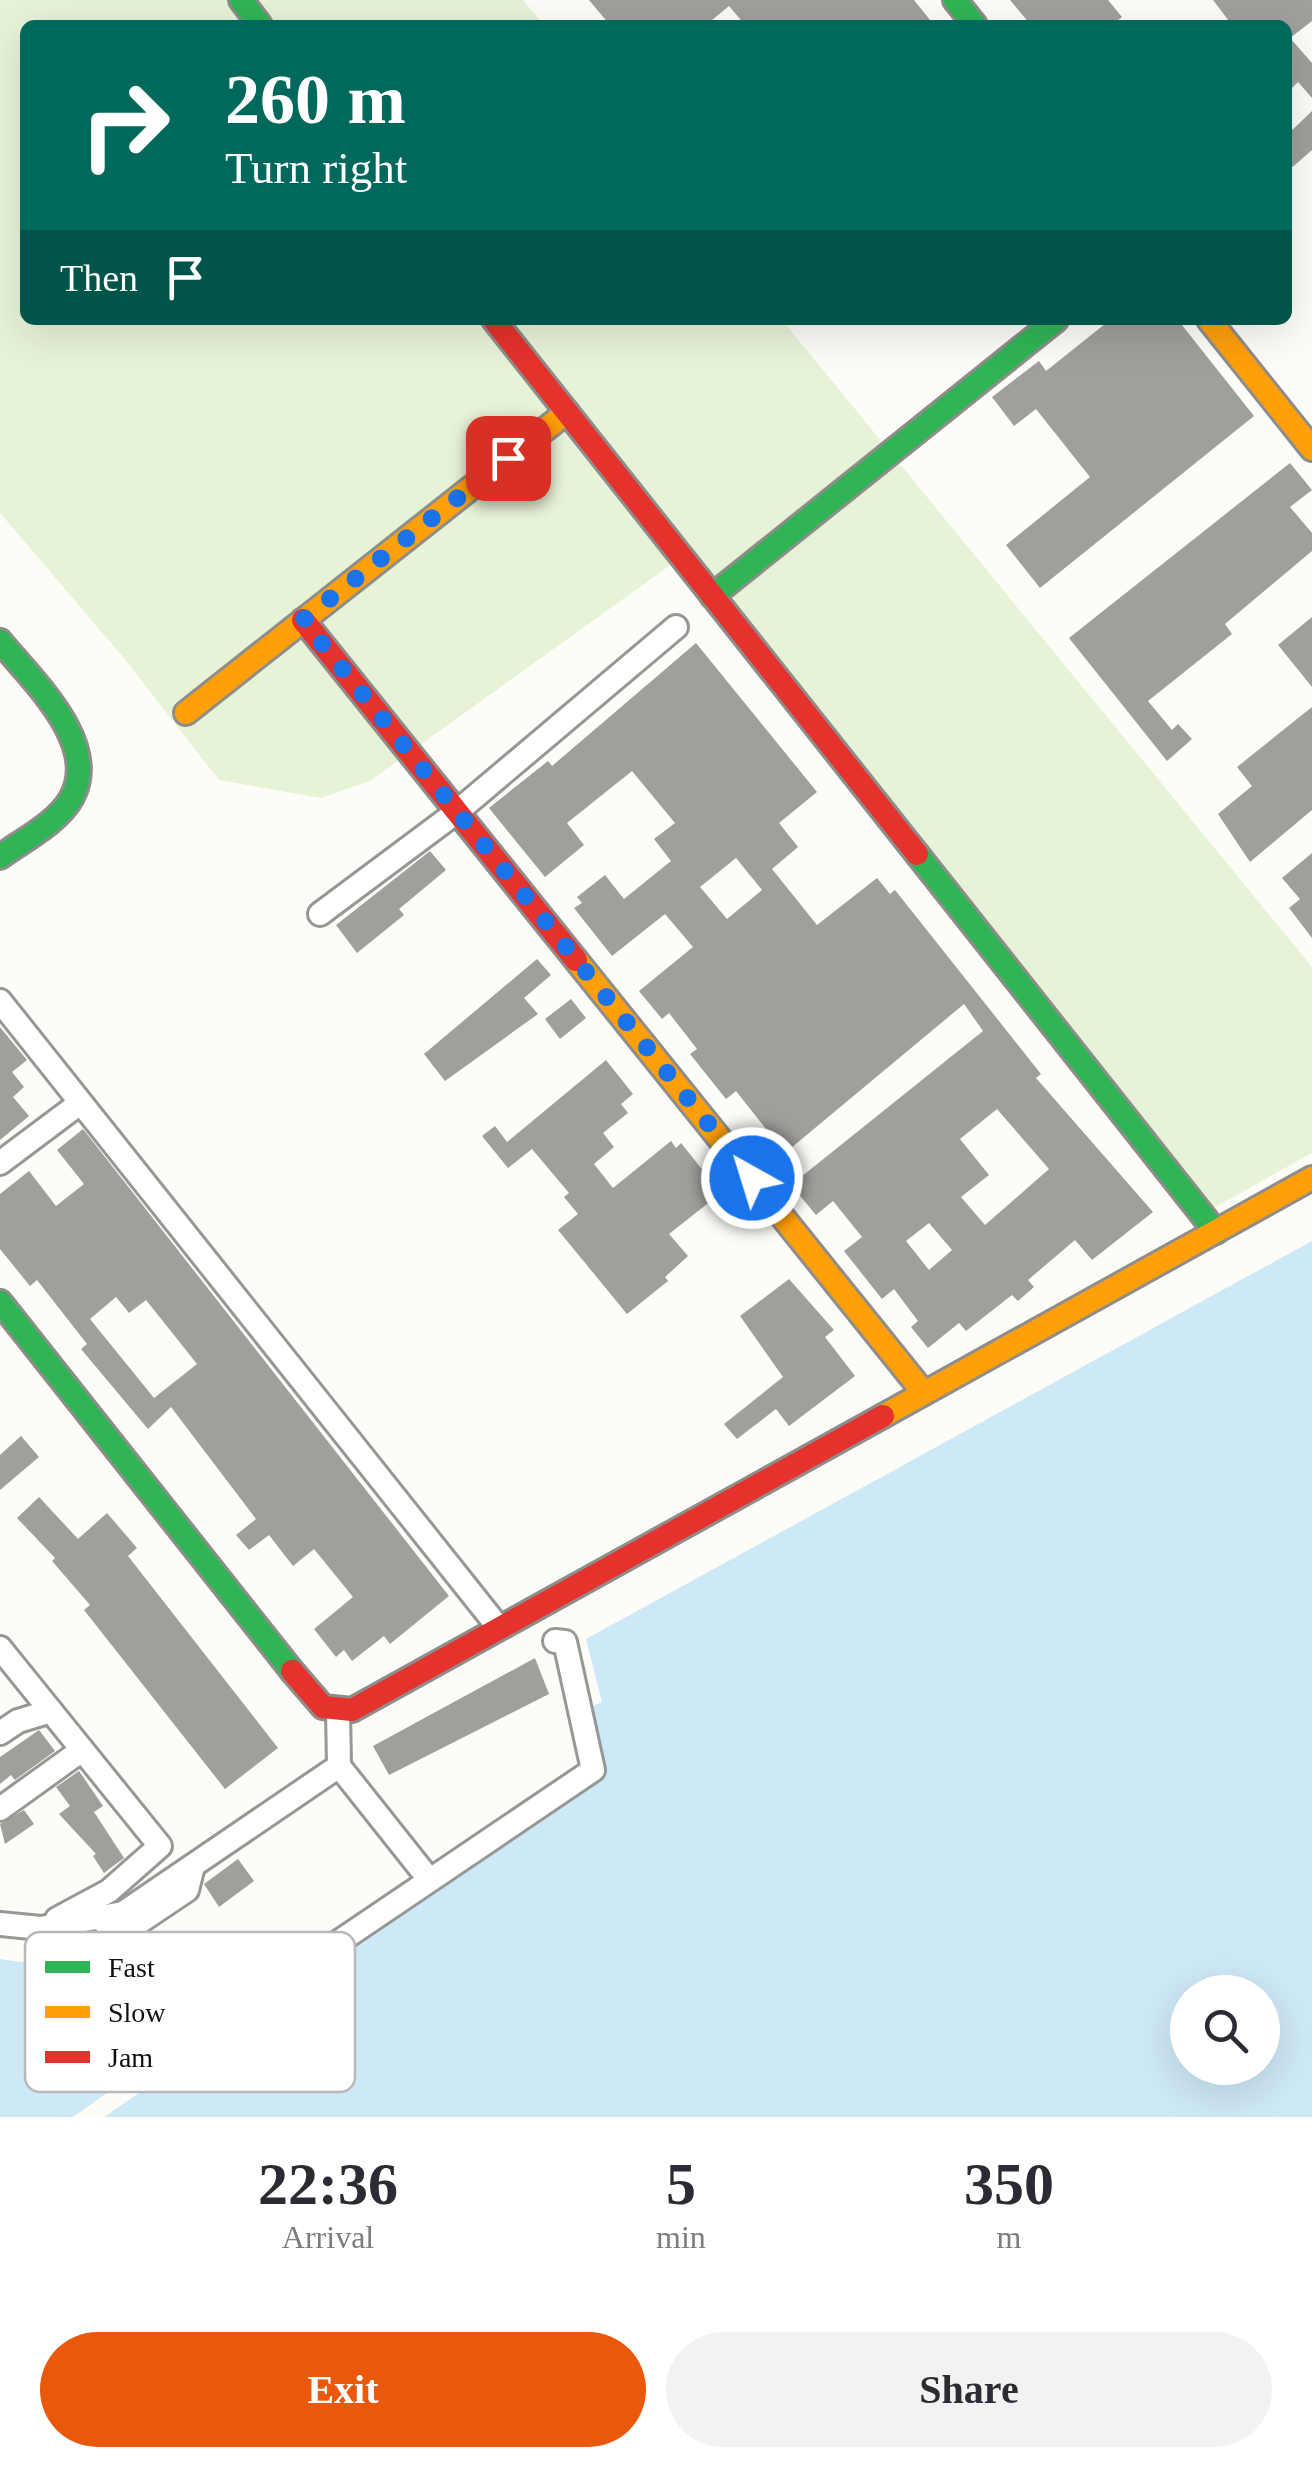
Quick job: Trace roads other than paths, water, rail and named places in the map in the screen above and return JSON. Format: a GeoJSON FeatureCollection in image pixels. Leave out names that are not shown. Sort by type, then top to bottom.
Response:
{"type":"FeatureCollection","features":[{"type":"Feature","properties":{"kind":"main road"},"geometry":{"type":"LineString","coordinates":[[241,0],[256,20]]}},
{"type":"Feature","properties":{"kind":"main road"},"geometry":{"type":"LineString","coordinates":[[955,0],[970,20]]}},
{"type":"Feature","properties":{"kind":"main road"},"geometry":{"type":"LineString","coordinates":[[498,325],[1216,1232]]}},
{"type":"Feature","properties":{"kind":"main road"},"geometry":{"type":"LineString","coordinates":[[712,596],[1050,325]]}},
{"type":"Feature","properties":{"kind":"main road"},"geometry":{"type":"LineString","coordinates":[[1213,325],[1312,449]]}},
{"type":"Feature","properties":{"kind":"main road"},"geometry":{"type":"LineString","coordinates":[[186,713],[567,412]]}},
{"type":"Feature","properties":{"kind":"main road"},"geometry":{"type":"LineString","coordinates":[[303,620],[924,1393]]}},
{"type":"Feature","properties":{"kind":"main road"},"geometry":{"type":"LineString","coordinates":[[0,641],[70,733],[80,777],[73,796],[60,810],[0,857]]}},
{"type":"Feature","properties":{"kind":"main road"},"geometry":{"type":"LineString","coordinates":[[0,1302],[310,1694],[324,1706],[352,1710],[1312,1178]]}},
{"type":"Feature","properties":{"kind":"street"},"geometry":{"type":"LineString","coordinates":[[320,914],[458,811],[676,627]]}},
{"type":"Feature","properties":{"kind":"street"},"geometry":{"type":"LineString","coordinates":[[0,1000],[499,1628]]}},
{"type":"Feature","properties":{"kind":"street"},"geometry":{"type":"LineString","coordinates":[[0,1163],[80,1102]]}},
{"type":"Feature","properties":{"kind":"street"},"geometry":{"type":"LineString","coordinates":[[350,1932],[593,1770],[565,1642],[555,1642]]}},
{"type":"Feature","properties":{"kind":"street"},"geometry":{"type":"LineString","coordinates":[[0,1648],[160,1846],[109,1891],[41,1928]]}},
{"type":"Feature","properties":{"kind":"street"},"geometry":{"type":"LineString","coordinates":[[338,1710],[339,1766],[428,1878]]}},
{"type":"Feature","properties":{"kind":"street"},"geometry":{"type":"LineString","coordinates":[[0,1733],[51,1711]]}},
{"type":"Feature","properties":{"kind":"street"},"geometry":{"type":"LineString","coordinates":[[0,1809],[82,1750]]}},
{"type":"Feature","properties":{"kind":"street"},"geometry":{"type":"LineString","coordinates":[[0,1924],[41,1928],[123,1913],[339,1766]]}},
{"type":"Feature","properties":{"kind":"street"},"geometry":{"type":"LineString","coordinates":[[123,1932],[186,1890],[193,1866]]}},
{"type":"Feature","properties":{"kind":"street"},"geometry":{"type":"LineString","coordinates":[[100,1918],[113,1932]]}},
{"type":"Feature","properties":{"kind":"water"},"geometry":{"type":"Polygon","coordinates":[[[1312,1241],[1312,2117],[104,2117],[140,2092],[355,2092],[355,1945],[602,1775],[588,1708],[602,1702],[586,1639],[1312,1241]]]}},
{"type":"Feature","properties":{"kind":"water"},"geometry":{"type":"Polygon","coordinates":[[[0,1959],[25,1961],[25,2092],[108,2092],[73,2117],[0,2117],[0,1959]]]}}]}
